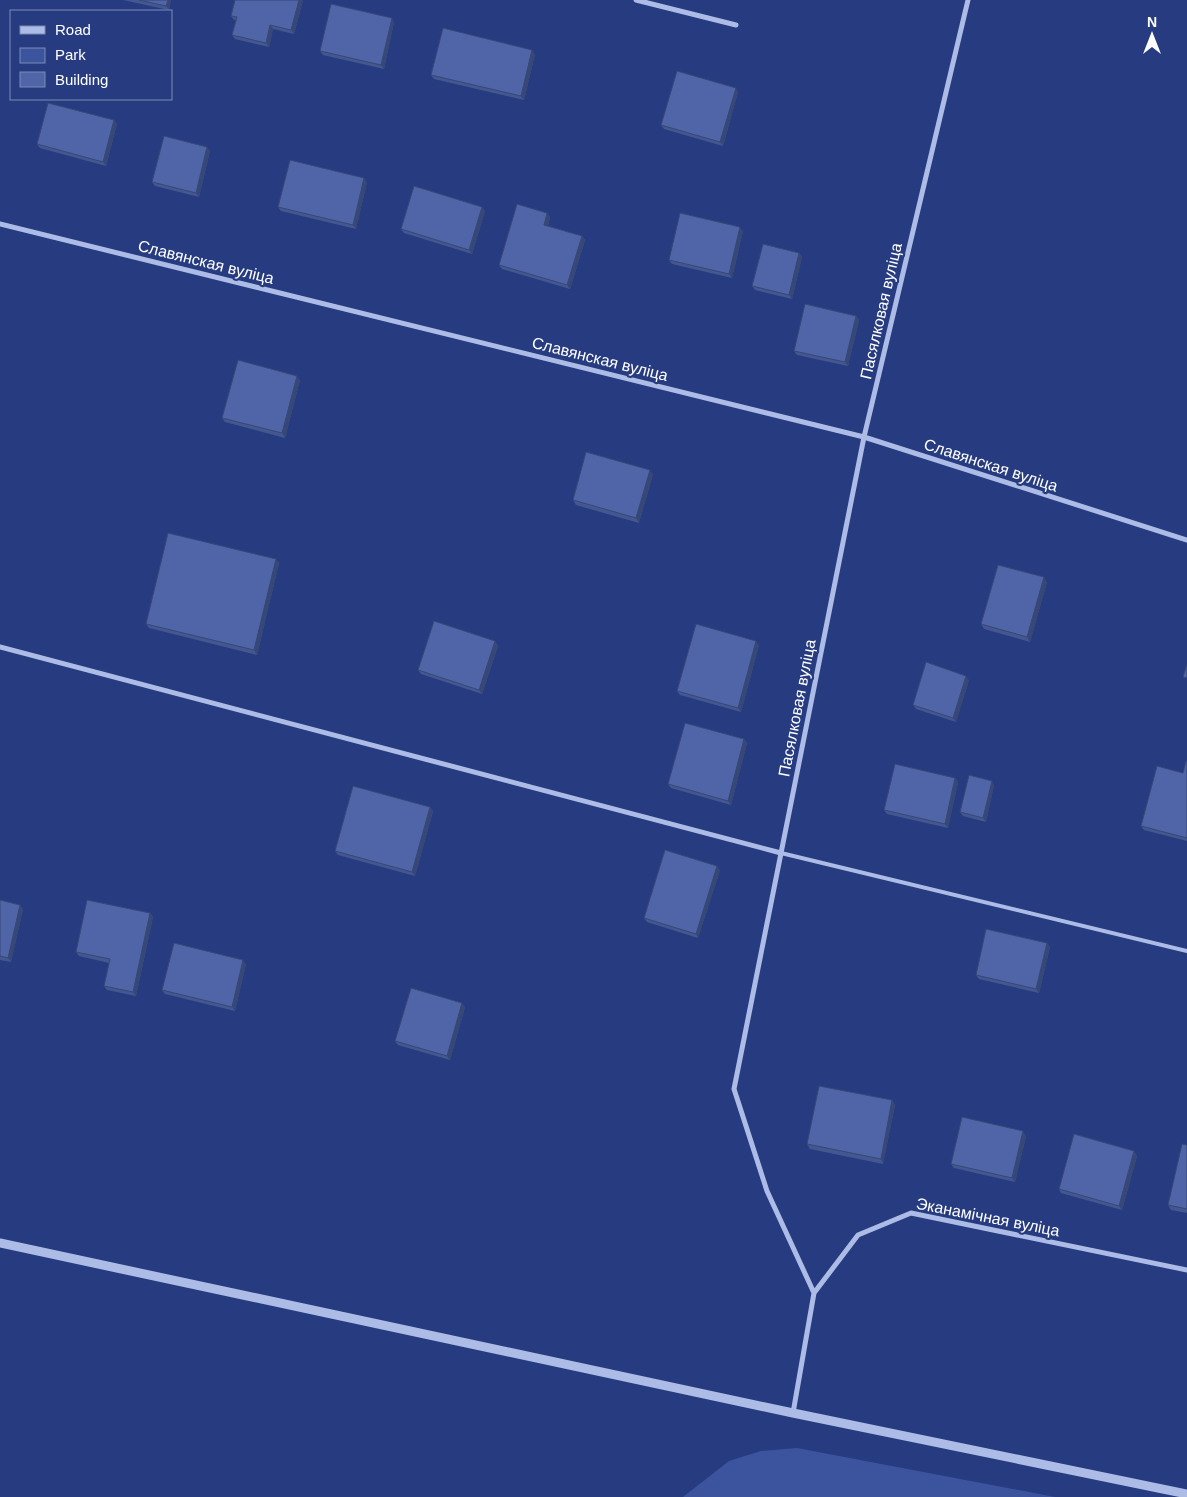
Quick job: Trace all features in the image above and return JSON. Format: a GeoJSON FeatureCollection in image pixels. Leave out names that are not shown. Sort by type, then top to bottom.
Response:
{"type":"FeatureCollection","features":[{"type":"Feature","properties":{"kind":"street"},"geometry":{"type":"LineString","coordinates":[[636,0],[736,25]]}},
{"type":"Feature","properties":{"kind":"street","name":"Пасялковая вуліца"},"geometry":{"type":"LineString","coordinates":[[814,1293],[767,1191],[734,1089],[864,438],[968,0]]}},
{"type":"Feature","properties":{"kind":"street","name":"Славянская вуліца"},"geometry":{"type":"LineString","coordinates":[[0,224],[864,438],[1187,540]]}},
{"type":"Feature","properties":{"kind":"street"},"geometry":{"type":"LineString","coordinates":[[0,647],[781,853]]}},
{"type":"Feature","properties":{"kind":"street","name":"Эканамічная вуліца"},"geometry":{"type":"LineString","coordinates":[[814,1293],[858,1235],[911,1213],[1187,1270]]}},
{"type":"Feature","properties":{"kind":"street"},"geometry":{"type":"LineString","coordinates":[[0,1243],[793,1413],[1187,1494]]}},
{"type":"Feature","properties":{"kind":"street"},"geometry":{"type":"LineString","coordinates":[[793,1413],[814,1293]]}},
{"type":"Feature","properties":{"kind":"lane"},"geometry":{"type":"LineString","coordinates":[[781,853],[1187,950]]}},
{"type":"Feature","properties":{"kind":"green space"},"geometry":{"type":"Polygon","coordinates":[[[797,1448],[1055,1497],[683,1497],[729,1461],[761,1451],[797,1448]]]}},
{"type":"Feature","properties":{"kind":"building"},"geometry":{"type":"Polygon","coordinates":[[[139,0],[168,0],[166,6],[139,0]]]}},
{"type":"Feature","properties":{"kind":"building"},"geometry":{"type":"Polygon","coordinates":[[[235,0],[299,0],[291,30],[270,25],[266,43],[232,35],[237,17],[231,16],[235,0]]]}},
{"type":"Feature","properties":{"kind":"building"},"geometry":{"type":"Polygon","coordinates":[[[331,4],[392,18],[381,65],[320,51],[331,4]]]}},
{"type":"Feature","properties":{"kind":"building"},"geometry":{"type":"Polygon","coordinates":[[[443,28],[532,50],[521,96],[431,75],[443,28]]]}},
{"type":"Feature","properties":{"kind":"building"},"geometry":{"type":"Polygon","coordinates":[[[677,71],[736,88],[720,142],[661,125],[677,71]]]}},
{"type":"Feature","properties":{"kind":"building"},"geometry":{"type":"Polygon","coordinates":[[[48,103],[114,120],[103,162],[37,144],[48,103]]]}},
{"type":"Feature","properties":{"kind":"building"},"geometry":{"type":"Polygon","coordinates":[[[164,136],[207,147],[196,193],[152,182],[164,136]]]}},
{"type":"Feature","properties":{"kind":"building"},"geometry":{"type":"Polygon","coordinates":[[[290,160],[364,178],[353,225],[278,207],[290,160]]]}},
{"type":"Feature","properties":{"kind":"building"},"geometry":{"type":"Polygon","coordinates":[[[414,186],[482,207],[469,250],[401,229],[414,186]]]}},
{"type":"Feature","properties":{"kind":"building"},"geometry":{"type":"Polygon","coordinates":[[[517,204],[547,213],[544,225],[582,236],[567,285],[499,265],[517,204]]]}},
{"type":"Feature","properties":{"kind":"building"},"geometry":{"type":"Polygon","coordinates":[[[680,213],[740,227],[729,274],[669,260],[680,213]]]}},
{"type":"Feature","properties":{"kind":"building"},"geometry":{"type":"Polygon","coordinates":[[[763,244],[799,253],[789,295],[752,286],[763,244]]]}},
{"type":"Feature","properties":{"kind":"building"},"geometry":{"type":"Polygon","coordinates":[[[805,304],[856,316],[845,362],[794,351],[805,304]]]}},
{"type":"Feature","properties":{"kind":"building"},"geometry":{"type":"Polygon","coordinates":[[[238,360],[297,376],[282,433],[222,418],[238,360]]]}},
{"type":"Feature","properties":{"kind":"building"},"geometry":{"type":"Polygon","coordinates":[[[586,452],[650,470],[636,518],[573,500],[586,452]]]}},
{"type":"Feature","properties":{"kind":"building"},"geometry":{"type":"Polygon","coordinates":[[[168,533],[276,559],[254,650],[146,624],[168,533]]]}},
{"type":"Feature","properties":{"kind":"building"},"geometry":{"type":"Polygon","coordinates":[[[998,565],[1044,577],[1027,637],[981,624],[998,565]]]}},
{"type":"Feature","properties":{"kind":"building"},"geometry":{"type":"Polygon","coordinates":[[[434,621],[495,641],[479,690],[418,670],[434,621]]]}},
{"type":"Feature","properties":{"kind":"building"},"geometry":{"type":"Polygon","coordinates":[[[696,624],[756,641],[738,708],[677,691],[696,624]]]}},
{"type":"Feature","properties":{"kind":"building"},"geometry":{"type":"Polygon","coordinates":[[[926,662],[966,676],[953,718],[913,705],[926,662]]]}},
{"type":"Feature","properties":{"kind":"building"},"geometry":{"type":"Polygon","coordinates":[[[1187,664],[1187,678],[1183,677],[1187,664]]]}},
{"type":"Feature","properties":{"kind":"building"},"geometry":{"type":"Polygon","coordinates":[[[685,723],[744,739],[728,801],[668,784],[685,723]]]}},
{"type":"Feature","properties":{"kind":"building"},"geometry":{"type":"Polygon","coordinates":[[[1186,761],[1187,838],[1141,826],[1157,766],[1183,773],[1186,761]]]}},
{"type":"Feature","properties":{"kind":"building"},"geometry":{"type":"Polygon","coordinates":[[[895,764],[955,778],[945,824],[884,810],[895,764]]]}},
{"type":"Feature","properties":{"kind":"building"},"geometry":{"type":"Polygon","coordinates":[[[969,775],[992,781],[983,818],[960,812],[969,775]]]}},
{"type":"Feature","properties":{"kind":"building"},"geometry":{"type":"Polygon","coordinates":[[[353,786],[430,807],[412,872],[335,851],[353,786]]]}},
{"type":"Feature","properties":{"kind":"building"},"geometry":{"type":"Polygon","coordinates":[[[665,850],[717,866],[696,934],[644,918],[665,850]]]}},
{"type":"Feature","properties":{"kind":"building"},"geometry":{"type":"Polygon","coordinates":[[[0,900],[20,905],[8,958],[0,956],[0,900]]]}},
{"type":"Feature","properties":{"kind":"building"},"geometry":{"type":"Polygon","coordinates":[[[87,900],[150,913],[133,992],[104,986],[110,959],[76,952],[87,900]]]}},
{"type":"Feature","properties":{"kind":"building"},"geometry":{"type":"Polygon","coordinates":[[[986,929],[1047,943],[1036,989],[976,975],[986,929]]]}},
{"type":"Feature","properties":{"kind":"building"},"geometry":{"type":"Polygon","coordinates":[[[174,943],[243,960],[232,1007],[162,990],[174,943]]]}},
{"type":"Feature","properties":{"kind":"building"},"geometry":{"type":"Polygon","coordinates":[[[411,988],[462,1003],[447,1056],[395,1041],[411,988]]]}},
{"type":"Feature","properties":{"kind":"building"},"geometry":{"type":"Polygon","coordinates":[[[819,1086],[892,1100],[881,1159],[807,1144],[819,1086]]]}},
{"type":"Feature","properties":{"kind":"building"},"geometry":{"type":"Polygon","coordinates":[[[962,1117],[1023,1131],[1012,1178],[951,1164],[962,1117]]]}},
{"type":"Feature","properties":{"kind":"building"},"geometry":{"type":"Polygon","coordinates":[[[1074,1134],[1134,1151],[1119,1206],[1059,1189],[1074,1134]]]}},
{"type":"Feature","properties":{"kind":"building"},"geometry":{"type":"Polygon","coordinates":[[[1182,1144],[1187,1145],[1187,1209],[1168,1205],[1182,1144]]]}}]}
